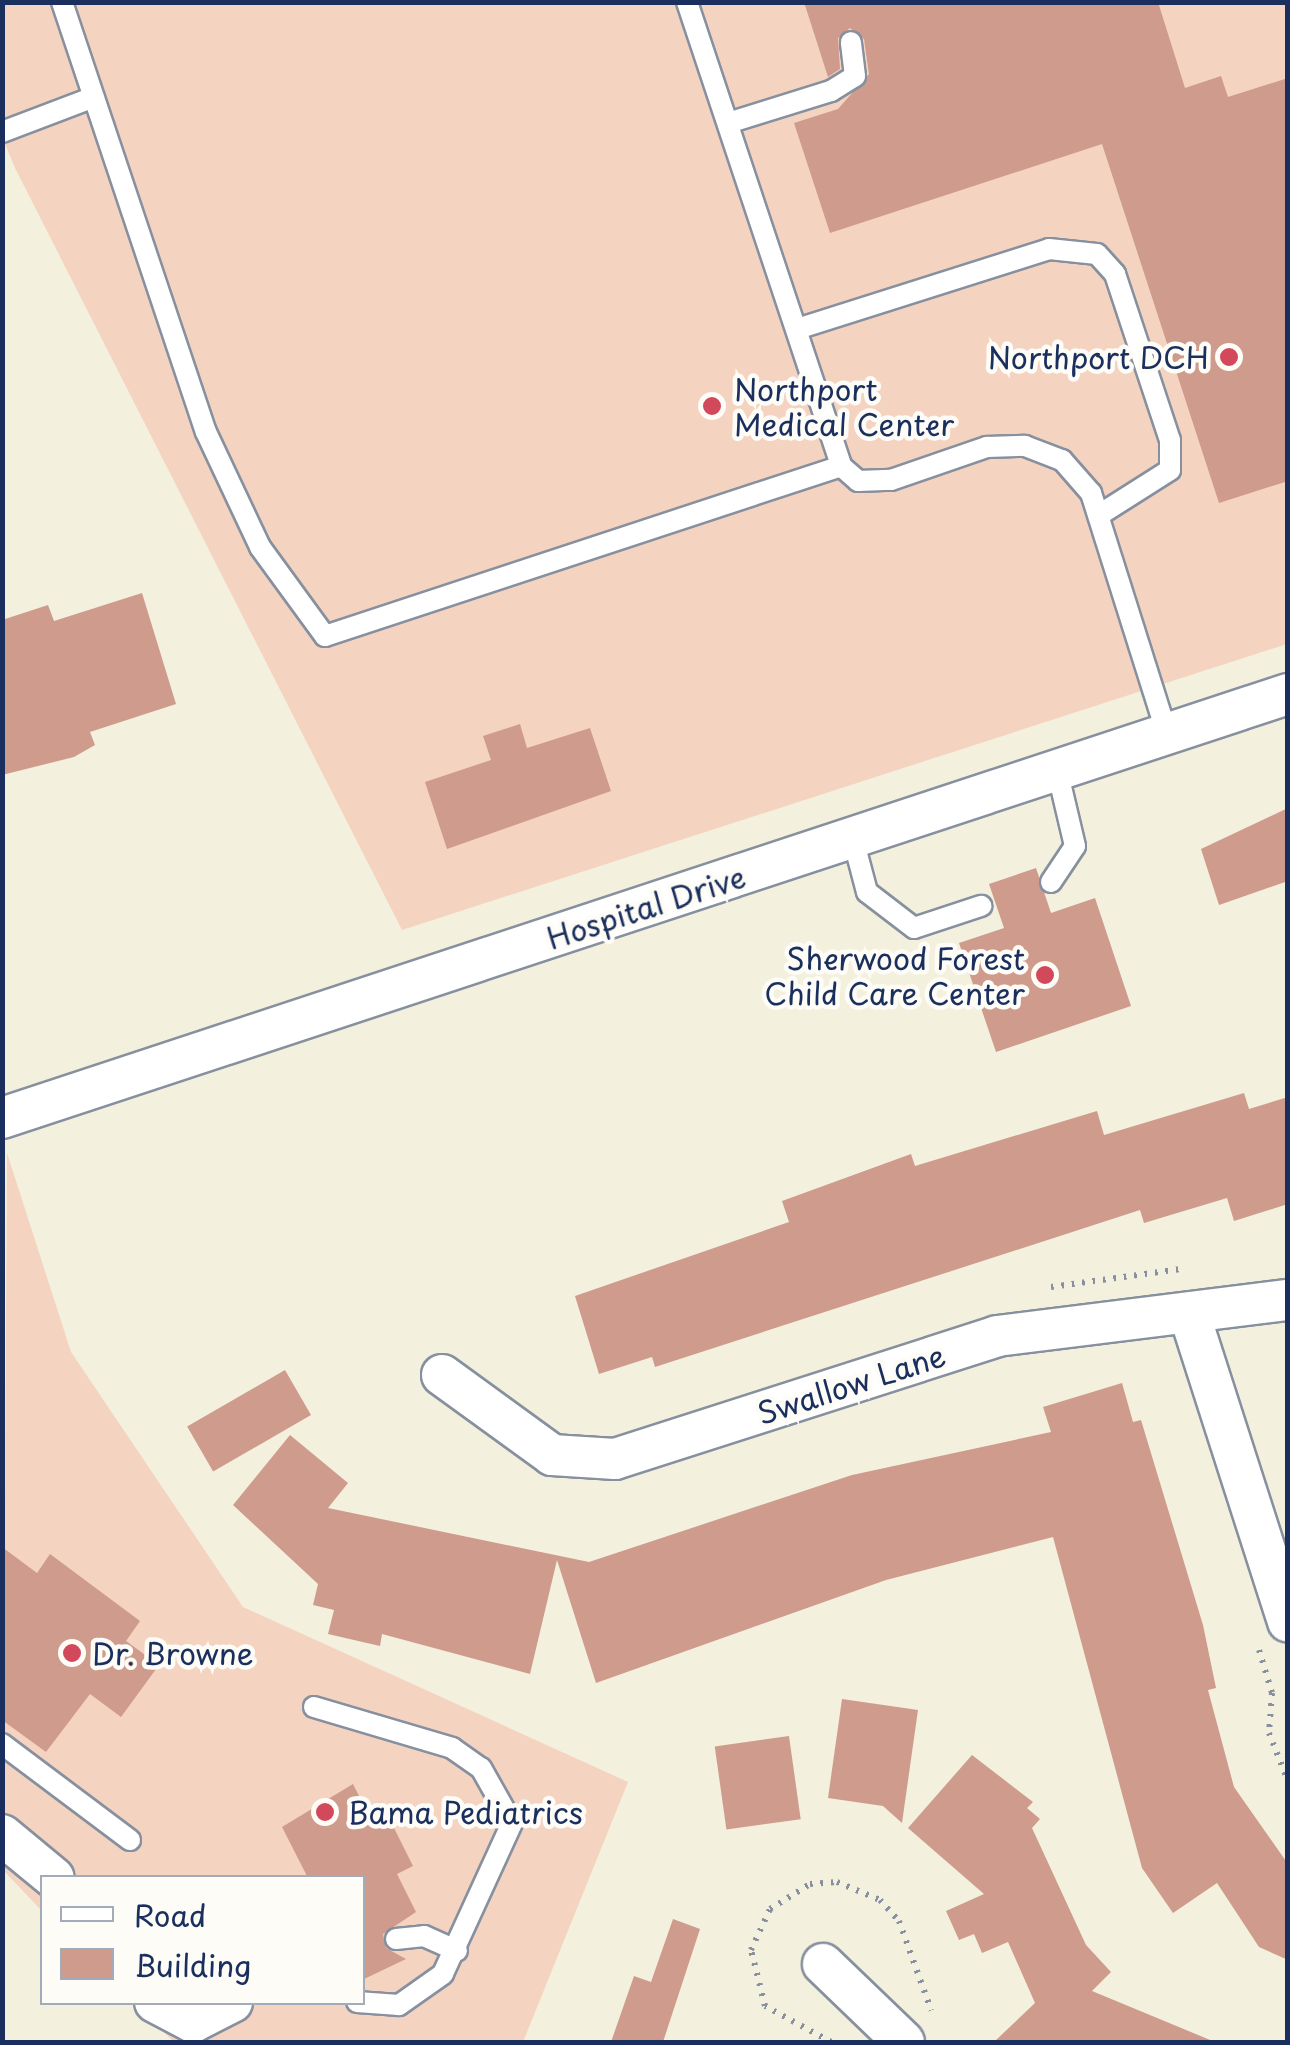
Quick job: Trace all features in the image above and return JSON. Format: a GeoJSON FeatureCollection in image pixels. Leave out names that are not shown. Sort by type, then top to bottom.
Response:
{"type":"FeatureCollection","features":[{"type":"Feature","properties":{"kind":"street","name":"Hospital Drive"},"geometry":{"type":"LineString","coordinates":[[2,1118],[1058,774],[1288,694]]}},
{"type":"Feature","properties":{"kind":"street","name":"Swallow Lane"},"geometry":{"type":"LineString","coordinates":[[442,1376],[552,1455],[615,1459],[998,1336],[1288,1300]]}},
{"type":"Feature","properties":{"kind":"street"},"geometry":{"type":"LineString","coordinates":[[1189,1312],[1288,1621]]}},
{"type":"Feature","properties":{"kind":"street"},"geometry":{"type":"LineString","coordinates":[[2,1835],[50,1875]]}},
{"type":"Feature","properties":{"kind":"street"},"geometry":{"type":"LineString","coordinates":[[823,1964],[904,2042]]}},
{"type":"Feature","properties":{"kind":"street"},"geometry":{"type":"LineString","coordinates":[[160,2005],[192,2022],[226,2005]]}},
{"type":"Feature","properties":{"kind":"lane"},"geometry":{"type":"LineString","coordinates":[[62,2],[206,432],[260,547],[325,636],[841,466]]}},
{"type":"Feature","properties":{"kind":"lane"},"geometry":{"type":"LineString","coordinates":[[687,2],[841,466],[858,480],[891,480],[987,447],[1025,446],[1062,460],[1098,515],[1168,734]]}},
{"type":"Feature","properties":{"kind":"lane"},"geometry":{"type":"LineString","coordinates":[[728,123],[854,76],[851,42]]}},
{"type":"Feature","properties":{"kind":"lane"},"geometry":{"type":"LineString","coordinates":[[2,132],[94,97]]}},
{"type":"Feature","properties":{"kind":"lane"},"geometry":{"type":"LineString","coordinates":[[797,329],[1043,252],[1097,254],[1115,274],[1170,440],[1170,470],[1098,515]]}},
{"type":"Feature","properties":{"kind":"lane"},"geometry":{"type":"LineString","coordinates":[[1051,882],[1074,846],[1058,774]]}},
{"type":"Feature","properties":{"kind":"lane"},"geometry":{"type":"LineString","coordinates":[[853,838],[866,892],[914,928],[981,906]]}},
{"type":"Feature","properties":{"kind":"lane"},"geometry":{"type":"LineString","coordinates":[[314,1706],[452,1748],[500,1792],[512,1823],[457,1951],[443,1974],[400,2005],[365,2003]]}},
{"type":"Feature","properties":{"kind":"lane"},"geometry":{"type":"LineString","coordinates":[[2,1744],[130,1840]]}},
{"type":"Feature","properties":{"kind":"lane"},"geometry":{"type":"LineString","coordinates":[[396,1939],[424,1936],[457,1951]]}},
{"type":"Feature","properties":{"kind":"shaded area","name":"Northport Medical Center"},"geometry":{"type":"Polygon","coordinates":[[[2,3],[1287,3],[1287,644],[402,930],[15,168],[3,139],[2,3]]]}},
{"type":"Feature","properties":{"kind":"shaded area"},"geometry":{"type":"Polygon","coordinates":[[[7,1153],[71,1352],[243,1607],[628,1782],[523,2042],[174,2042],[136,2005],[365,2005],[365,1875],[40,1875],[40,1909],[3,1870],[7,1153]]]}},
{"type":"Feature","properties":{"kind":"building","name":"Northport DCH"},"geometry":{"type":"Polygon","coordinates":[[[804,2],[1158,2],[1185,88],[1221,76],[1228,97],[1288,78],[1288,481],[1219,503],[1102,144],[830,233],[794,123],[838,109],[869,74],[864,39],[850,28],[838,38],[840,69],[828,77],[804,2]]]}},
{"type":"Feature","properties":{"kind":"building"},"geometry":{"type":"Polygon","coordinates":[[[142,593],[176,704],[90,732],[95,745],[74,757],[2,775],[2,620],[48,605],[54,621],[142,593]]]}},
{"type":"Feature","properties":{"kind":"building"},"geometry":{"type":"Polygon","coordinates":[[[520,724],[527,748],[590,728],[611,791],[447,849],[425,782],[491,760],[483,736],[520,724]]]}},
{"type":"Feature","properties":{"kind":"building"},"geometry":{"type":"Polygon","coordinates":[[[1288,808],[1288,881],[1219,905],[1201,849],[1288,808]]]}},
{"type":"Feature","properties":{"kind":"building","name":"Sherwood Forest Child Care Center"},"geometry":{"type":"Polygon","coordinates":[[[1036,868],[1051,913],[1095,898],[1131,1006],[996,1052],[959,943],[1004,928],[989,884],[1036,868]]]}},
{"type":"Feature","properties":{"kind":"building"},"geometry":{"type":"Polygon","coordinates":[[[1244,1093],[1249,1109],[1288,1097],[1288,1204],[1234,1221],[1227,1198],[1144,1223],[1140,1210],[655,1367],[652,1357],[599,1374],[575,1296],[789,1222],[782,1201],[911,1154],[915,1166],[1097,1111],[1104,1135],[1244,1093]]]}},
{"type":"Feature","properties":{"kind":"building"},"geometry":{"type":"Polygon","coordinates":[[[285,1370],[311,1415],[213,1472],[187,1426],[285,1370]]]}},
{"type":"Feature","properties":{"kind":"building"},"geometry":{"type":"Polygon","coordinates":[[[1122,1383],[1133,1422],[1141,1420],[1203,1625],[1216,1688],[1208,1690],[1234,1787],[1288,1864],[1288,1960],[1259,1947],[1217,1883],[1173,1913],[1142,1868],[1053,1537],[886,1580],[596,1683],[557,1560],[530,1674],[382,1634],[380,1646],[328,1634],[334,1610],[313,1605],[318,1584],[233,1505],[290,1435],[348,1483],[328,1508],[589,1562],[852,1475],[1051,1432],[1043,1407],[1122,1383]]]}},
{"type":"Feature","properties":{"kind":"building","name":"Dr. Browne"},"geometry":{"type":"Polygon","coordinates":[[[2,1547],[37,1573],[50,1554],[140,1621],[126,1641],[159,1665],[121,1717],[90,1694],[46,1752],[2,1720],[2,1547]]]}},
{"type":"Feature","properties":{"kind":"building"},"geometry":{"type":"Polygon","coordinates":[[[842,1699],[918,1710],[902,1823],[883,1806],[828,1798],[842,1699]]]}},
{"type":"Feature","properties":{"kind":"building"},"geometry":{"type":"Polygon","coordinates":[[[789,1736],[801,1819],[726,1830],[715,1746],[789,1736]]]}},
{"type":"Feature","properties":{"kind":"building"},"geometry":{"type":"Polygon","coordinates":[[[972,1755],[1033,1802],[1027,1808],[1040,1819],[1032,1828],[1086,1945],[1111,1972],[1092,1991],[1215,2042],[994,2042],[1035,2003],[1008,1942],[982,1953],[974,1934],[959,1940],[946,1911],[984,1894],[908,1828],[972,1755]]]}},
{"type":"Feature","properties":{"kind":"building"},"geometry":{"type":"Polygon","coordinates":[[[353,1784],[367,1812],[382,1804],[413,1866],[397,1874],[416,1912],[383,1934],[386,1948],[406,1959],[365,1979],[365,1875],[306,1875],[282,1827],[353,1784]]]}},
{"type":"Feature","properties":{"kind":"building"},"geometry":{"type":"Polygon","coordinates":[[[673,1919],[700,1929],[663,2042],[611,2042],[634,1976],[651,1982],[673,1919]]]}},
{"type":"Feature","properties":{"kind":"place","name":"Northport DCH"},"geometry":{"type":"Point","coordinates":[1229,357]}},
{"type":"Feature","properties":{"kind":"place","name":"Northport Medical Center"},"geometry":{"type":"Point","coordinates":[712,406]}},
{"type":"Feature","properties":{"kind":"place","name":"Sherwood Forest Child Care Center"},"geometry":{"type":"Point","coordinates":[1045,975]}},
{"type":"Feature","properties":{"kind":"place","name":"Dr. Browne"},"geometry":{"type":"Point","coordinates":[72,1653]}},
{"type":"Feature","properties":{"kind":"place","name":"Bama Pediatrics"},"geometry":{"type":"Point","coordinates":[325,1812]}}]}
